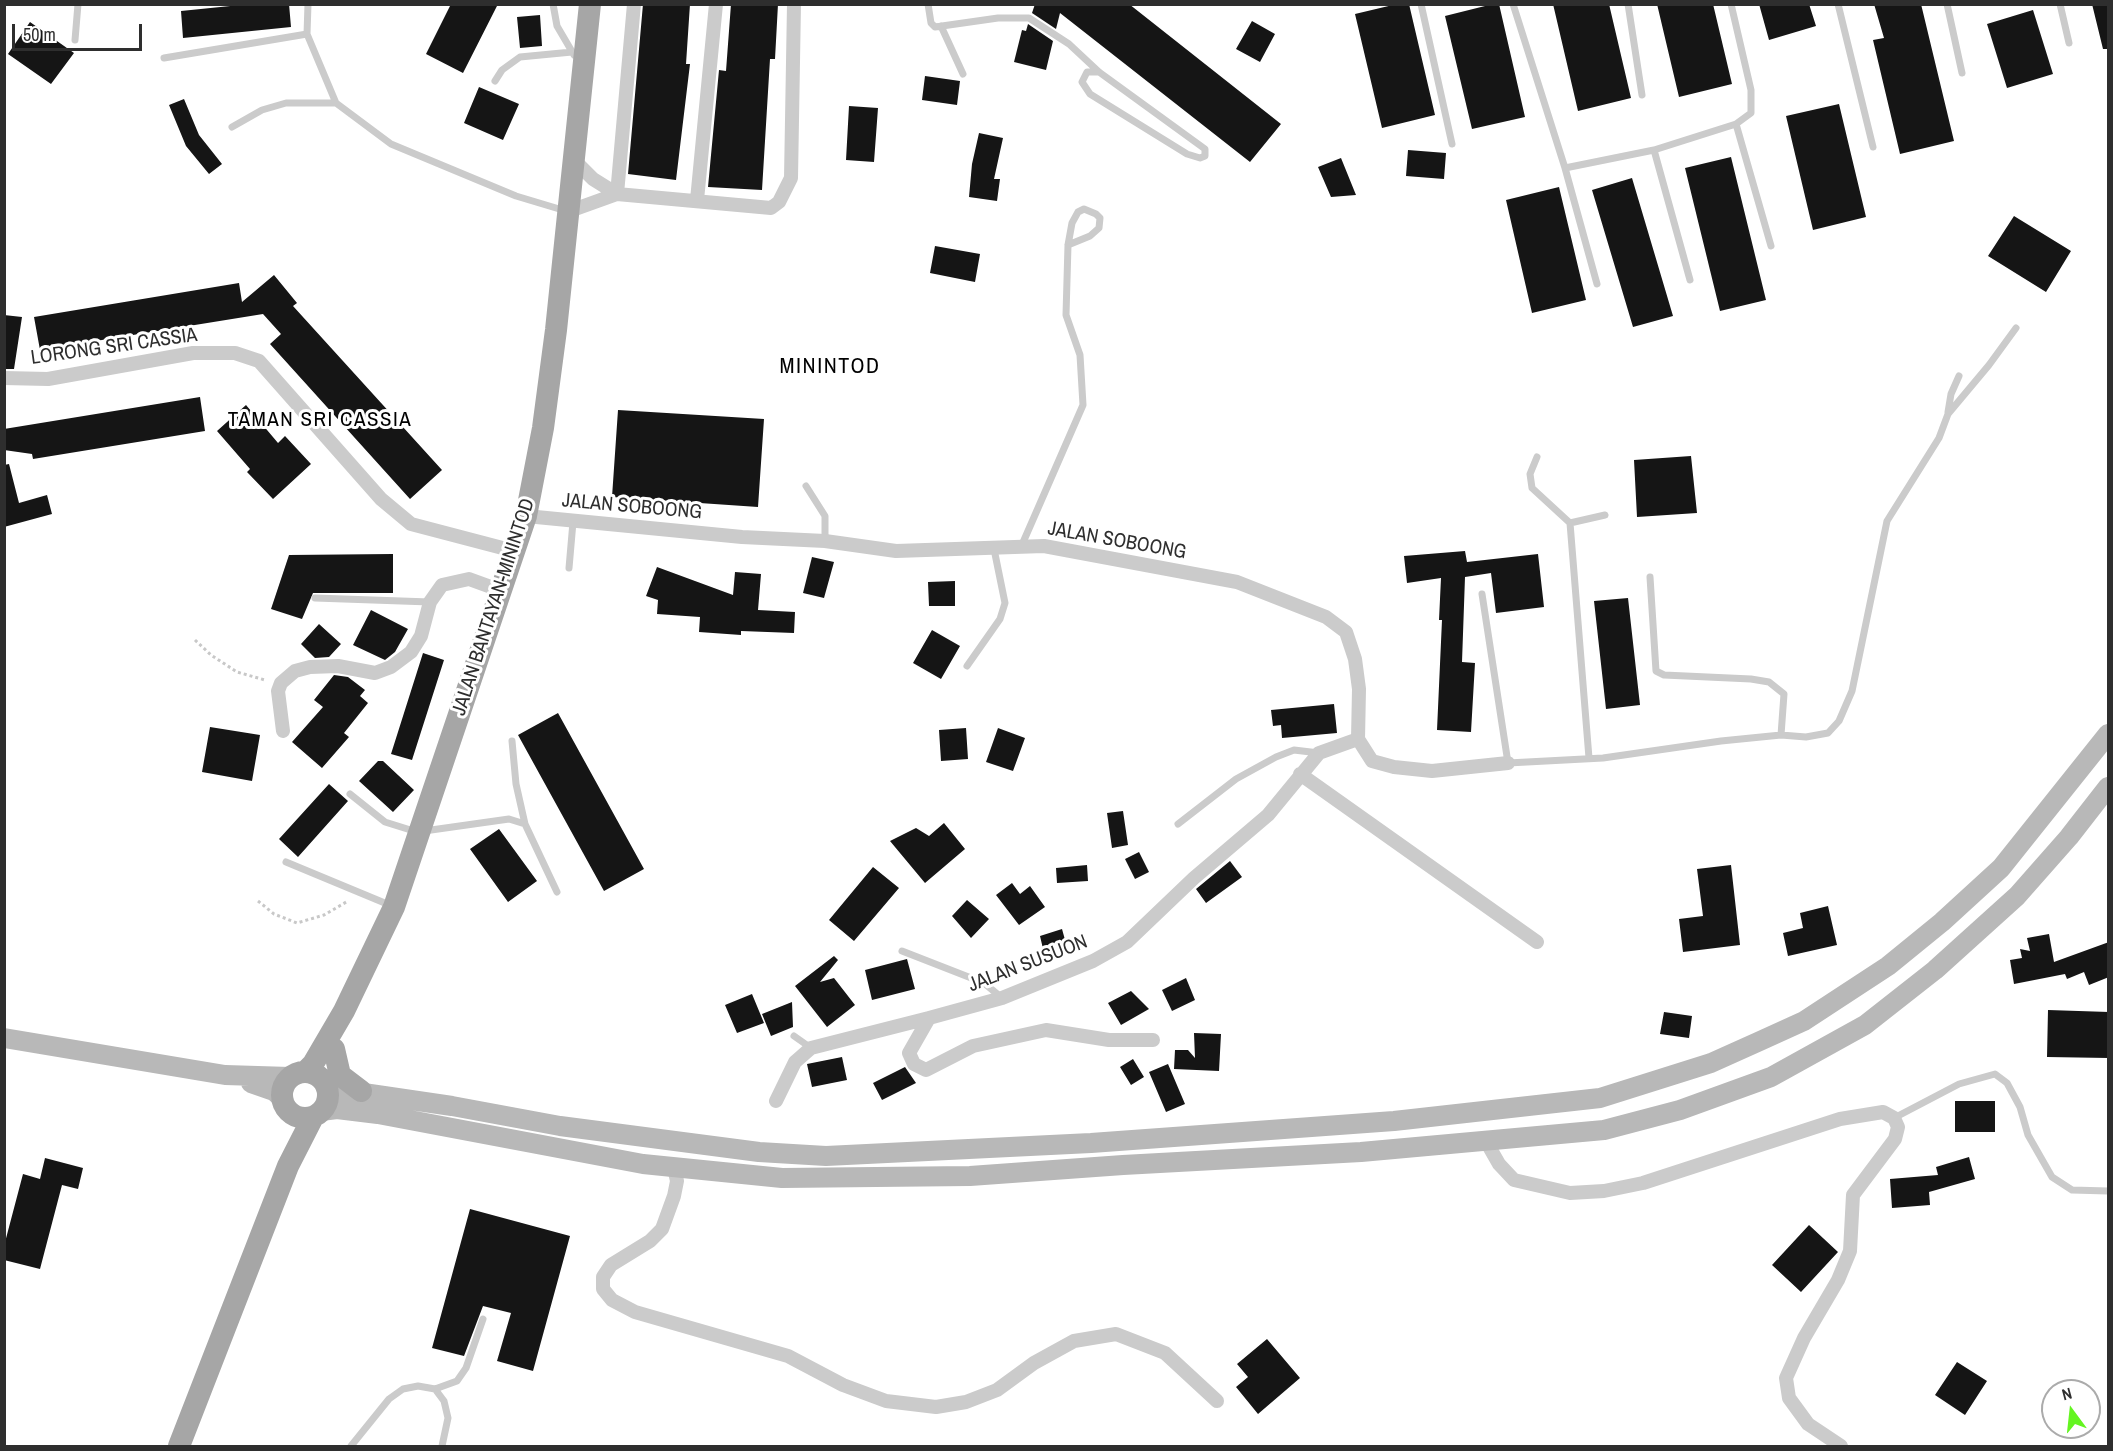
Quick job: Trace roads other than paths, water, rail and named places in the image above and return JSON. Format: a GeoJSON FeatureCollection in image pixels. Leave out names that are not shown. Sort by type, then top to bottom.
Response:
{"type":"FeatureCollection","features":[{"type":"Feature","properties":{"kind":"main road","name":"JALAN BANTAYAN-MININTOD"},"geometry":{"type":"LineString","coordinates":[[307,1094],[313,1064],[344,1011],[394,907],[417,832],[526,516],[543,428],[554,341],[573,159],[578,59],[590,4]]}},
{"type":"Feature","properties":{"kind":"main road"},"geometry":{"type":"LineString","coordinates":[[4,1038],[225,1075],[274,1091],[307,1094],[344,1090],[361,1091],[560,1126],[759,1152],[826,1156],[1091,1143],[1394,1121],[1600,1098],[1711,1063],[1804,1021],[1888,966],[1942,922],[2001,868],[2109,734]]}},
{"type":"Feature","properties":{"kind":"main road"},"geometry":{"type":"LineString","coordinates":[[307,1094],[337,1109],[378,1114],[643,1164],[782,1178],[970,1176],[1487,1143],[1605,1130],[1680,1110],[1771,1077],[1865,1025],[1935,970],[2017,896],[2070,837],[2109,787]]}},
{"type":"Feature","properties":{"kind":"main road","name":"JALAN BANTAYAN-MININTOD"},"geometry":{"type":"LineString","coordinates":[[307,1094],[334,1049],[342,1030],[344,1011]]}},
{"type":"Feature","properties":{"kind":"main road"},"geometry":{"type":"LineString","coordinates":[[334,1049],[340,1075],[361,1091]]}},
{"type":"Feature","properties":{"kind":"main road"},"geometry":{"type":"LineString","coordinates":[[179,1446],[288,1166],[307,1094]]}},
{"type":"Feature","properties":{"kind":"street"},"geometry":{"type":"LineString","coordinates":[[617,194],[634,4]]}},
{"type":"Feature","properties":{"kind":"street"},"geometry":{"type":"LineString","coordinates":[[697,200],[716,4]]}},
{"type":"Feature","properties":{"kind":"street"},"geometry":{"type":"LineString","coordinates":[[567,212],[617,194],[771,208],[785,195],[791,178],[794,4]]}},
{"type":"Feature","properties":{"kind":"street"},"geometry":{"type":"LineString","coordinates":[[573,159],[593,179],[617,194]]}},
{"type":"Feature","properties":{"kind":"street","name":"LORONG SRI CASSIA"},"geometry":{"type":"LineString","coordinates":[[4,378],[48,380],[193,353],[235,352],[259,362],[381,499],[411,524],[514,552]]}},
{"type":"Feature","properties":{"kind":"street","name":"JALAN SOBOONG"},"geometry":{"type":"LineString","coordinates":[[526,516],[742,537],[825,541],[896,551],[1044,546],[1238,582],[1326,617],[1346,632],[1355,659],[1359,689],[1358,739]]}},
{"type":"Feature","properties":{"kind":"street"},"geometry":{"type":"LineString","coordinates":[[283,731],[278,691],[282,683],[295,671],[310,667],[338,666],[375,673],[391,667],[411,652],[421,636],[430,602],[442,585],[469,579],[502,591]]}},
{"type":"Feature","properties":{"kind":"street"},"geometry":{"type":"LineString","coordinates":[[1358,739],[1372,761],[1394,767],[1431,771],[1508,763]]}},
{"type":"Feature","properties":{"kind":"street","name":"JALAN SUSUON"},"geometry":{"type":"LineString","coordinates":[[811,1048],[1002,998],[1093,961],[1127,942],[1194,878],[1269,815],[1319,753],[1358,739]]}},
{"type":"Feature","properties":{"kind":"street"},"geometry":{"type":"LineString","coordinates":[[1300,774],[1537,942]]}},
{"type":"Feature","properties":{"kind":"street"},"geometry":{"type":"LineString","coordinates":[[929,1018],[909,1053],[914,1064],[926,1070],[973,1046],[1046,1030],[1109,1040],[1153,1040]]}},
{"type":"Feature","properties":{"kind":"street"},"geometry":{"type":"LineString","coordinates":[[776,1101],[795,1062],[811,1048]]}},
{"type":"Feature","properties":{"kind":"street"},"geometry":{"type":"LineString","coordinates":[[1487,1143],[1499,1164],[1514,1180],[1570,1193],[1604,1191],[1643,1183],[1840,1119],[1883,1112],[1894,1118],[1898,1127],[1895,1139],[1853,1195],[1850,1251],[1842,1271],[1804,1338],[1786,1378],[1790,1398],[1808,1424],[1841,1446]]}},
{"type":"Feature","properties":{"kind":"street"},"geometry":{"type":"LineString","coordinates":[[674,1168],[677,1181],[662,1229],[650,1241],[611,1265],[603,1277],[603,1289],[612,1300],[635,1311],[788,1356],[843,1385],[886,1401],[936,1407],[966,1402],[997,1390],[1034,1363],[1074,1341],[1116,1334],[1164,1353],[1217,1401]]}},
{"type":"Feature","properties":{"kind":"lane"},"geometry":{"type":"LineString","coordinates":[[75,40],[78,4]]}},
{"type":"Feature","properties":{"kind":"lane"},"geometry":{"type":"LineString","coordinates":[[308,4],[307,34],[336,103],[392,144],[516,196],[567,212]]}},
{"type":"Feature","properties":{"kind":"lane"},"geometry":{"type":"LineString","coordinates":[[553,4],[557,26],[578,59]]}},
{"type":"Feature","properties":{"kind":"lane"},"geometry":{"type":"LineString","coordinates":[[928,4],[931,23],[935,27],[998,18],[1029,18],[1069,44],[1099,72],[1204,149],[1205,156],[1200,158],[1187,154],[1090,94],[1082,82],[1087,72],[1099,72]]}},
{"type":"Feature","properties":{"kind":"lane"},"geometry":{"type":"LineString","coordinates":[[1421,4],[1452,144]]}},
{"type":"Feature","properties":{"kind":"lane"},"geometry":{"type":"LineString","coordinates":[[1513,4],[1565,168],[1597,284]]}},
{"type":"Feature","properties":{"kind":"lane"},"geometry":{"type":"LineString","coordinates":[[1628,4],[1642,95]]}},
{"type":"Feature","properties":{"kind":"lane"},"geometry":{"type":"LineString","coordinates":[[1565,168],[1654,150],[1736,124],[1751,113],[1752,101],[1731,4]]}},
{"type":"Feature","properties":{"kind":"lane"},"geometry":{"type":"LineString","coordinates":[[1838,4],[1873,147]]}},
{"type":"Feature","properties":{"kind":"lane"},"geometry":{"type":"LineString","coordinates":[[1947,4],[1962,73]]}},
{"type":"Feature","properties":{"kind":"lane"},"geometry":{"type":"LineString","coordinates":[[2060,4],[2069,43]]}},
{"type":"Feature","properties":{"kind":"lane"},"geometry":{"type":"LineString","coordinates":[[941,26],[963,74]]}},
{"type":"Feature","properties":{"kind":"lane"},"geometry":{"type":"LineString","coordinates":[[164,58],[307,34]]}},
{"type":"Feature","properties":{"kind":"lane"},"geometry":{"type":"LineString","coordinates":[[495,81],[502,70],[520,57],[578,59]]}},
{"type":"Feature","properties":{"kind":"lane"},"geometry":{"type":"LineString","coordinates":[[232,128],[262,110],[286,103],[336,103]]}},
{"type":"Feature","properties":{"kind":"lane"},"geometry":{"type":"LineString","coordinates":[[1736,124],[1771,246]]}},
{"type":"Feature","properties":{"kind":"lane"},"geometry":{"type":"LineString","coordinates":[[1654,150],[1690,280]]}},
{"type":"Feature","properties":{"kind":"lane"},"geometry":{"type":"LineString","coordinates":[[1021,548],[1083,405],[1080,354],[1066,315],[1068,245],[1072,223],[1078,212],[1084,209],[1100,218],[1099,228],[1090,236],[1068,245]]}},
{"type":"Feature","properties":{"kind":"lane"},"geometry":{"type":"LineString","coordinates":[[1948,414],[2016,328]]}},
{"type":"Feature","properties":{"kind":"lane"},"geometry":{"type":"LineString","coordinates":[[1482,594],[1508,763],[1589,758],[1781,735],[1806,738],[1828,733],[1839,721],[1852,691],[1887,521],[1940,438],[1948,414],[1951,394],[1959,376]]}},
{"type":"Feature","properties":{"kind":"lane"},"geometry":{"type":"LineString","coordinates":[[1538,457],[1530,474],[1532,488],[1570,523],[1589,758]]}},
{"type":"Feature","properties":{"kind":"lane"},"geometry":{"type":"LineString","coordinates":[[806,486],[825,516],[825,541]]}},
{"type":"Feature","properties":{"kind":"lane"},"geometry":{"type":"LineString","coordinates":[[1570,523],[1605,515]]}},
{"type":"Feature","properties":{"kind":"lane"},"geometry":{"type":"LineString","coordinates":[[569,568],[573,522]]}},
{"type":"Feature","properties":{"kind":"lane"},"geometry":{"type":"LineString","coordinates":[[967,666],[1000,619],[1005,603],[994,549]]}},
{"type":"Feature","properties":{"kind":"lane"},"geometry":{"type":"LineString","coordinates":[[1650,577],[1656,671],[1664,675],[1769,682],[1784,694],[1781,735]]}},
{"type":"Feature","properties":{"kind":"lane"},"geometry":{"type":"LineString","coordinates":[[315,598],[430,602]]}},
{"type":"Feature","properties":{"kind":"lane"},"geometry":{"type":"LineString","coordinates":[[512,741],[516,784],[525,824],[557,892]]}},
{"type":"Feature","properties":{"kind":"lane"},"geometry":{"type":"LineString","coordinates":[[1178,824],[1236,779],[1276,757],[1294,750],[1319,753]]}},
{"type":"Feature","properties":{"kind":"lane"},"geometry":{"type":"LineString","coordinates":[[350,794],[385,822],[417,832],[509,819],[525,824]]}},
{"type":"Feature","properties":{"kind":"lane"},"geometry":{"type":"LineString","coordinates":[[286,862],[394,907]]}},
{"type":"Feature","properties":{"kind":"lane"},"geometry":{"type":"LineString","coordinates":[[902,951],[919,960],[969,975],[984,982],[1002,998]]}},
{"type":"Feature","properties":{"kind":"lane"},"geometry":{"type":"LineString","coordinates":[[794,1036],[811,1048]]}},
{"type":"Feature","properties":{"kind":"lane"},"geometry":{"type":"LineString","coordinates":[[1894,1118],[1959,1084],[1995,1074],[2007,1083],[2020,1107],[2028,1135],[2052,1177],[2072,1190],[2109,1191]]}},
{"type":"Feature","properties":{"kind":"lane"},"geometry":{"type":"LineString","coordinates":[[351,1446],[389,1399],[403,1389],[418,1386],[435,1389],[457,1381],[466,1368],[483,1319]]}},
{"type":"Feature","properties":{"kind":"lane"},"geometry":{"type":"LineString","coordinates":[[435,1389],[444,1401],[448,1418],[442,1446]]}},
{"type":"Feature","properties":{"kind":"district","name":"MININTOD"},"geometry":{"type":"Point","coordinates":[830,367]}},
{"type":"Feature","properties":{"kind":"district","name":"TAMAN SRI CASSIA"},"geometry":{"type":"Point","coordinates":[320,420]}}]}
